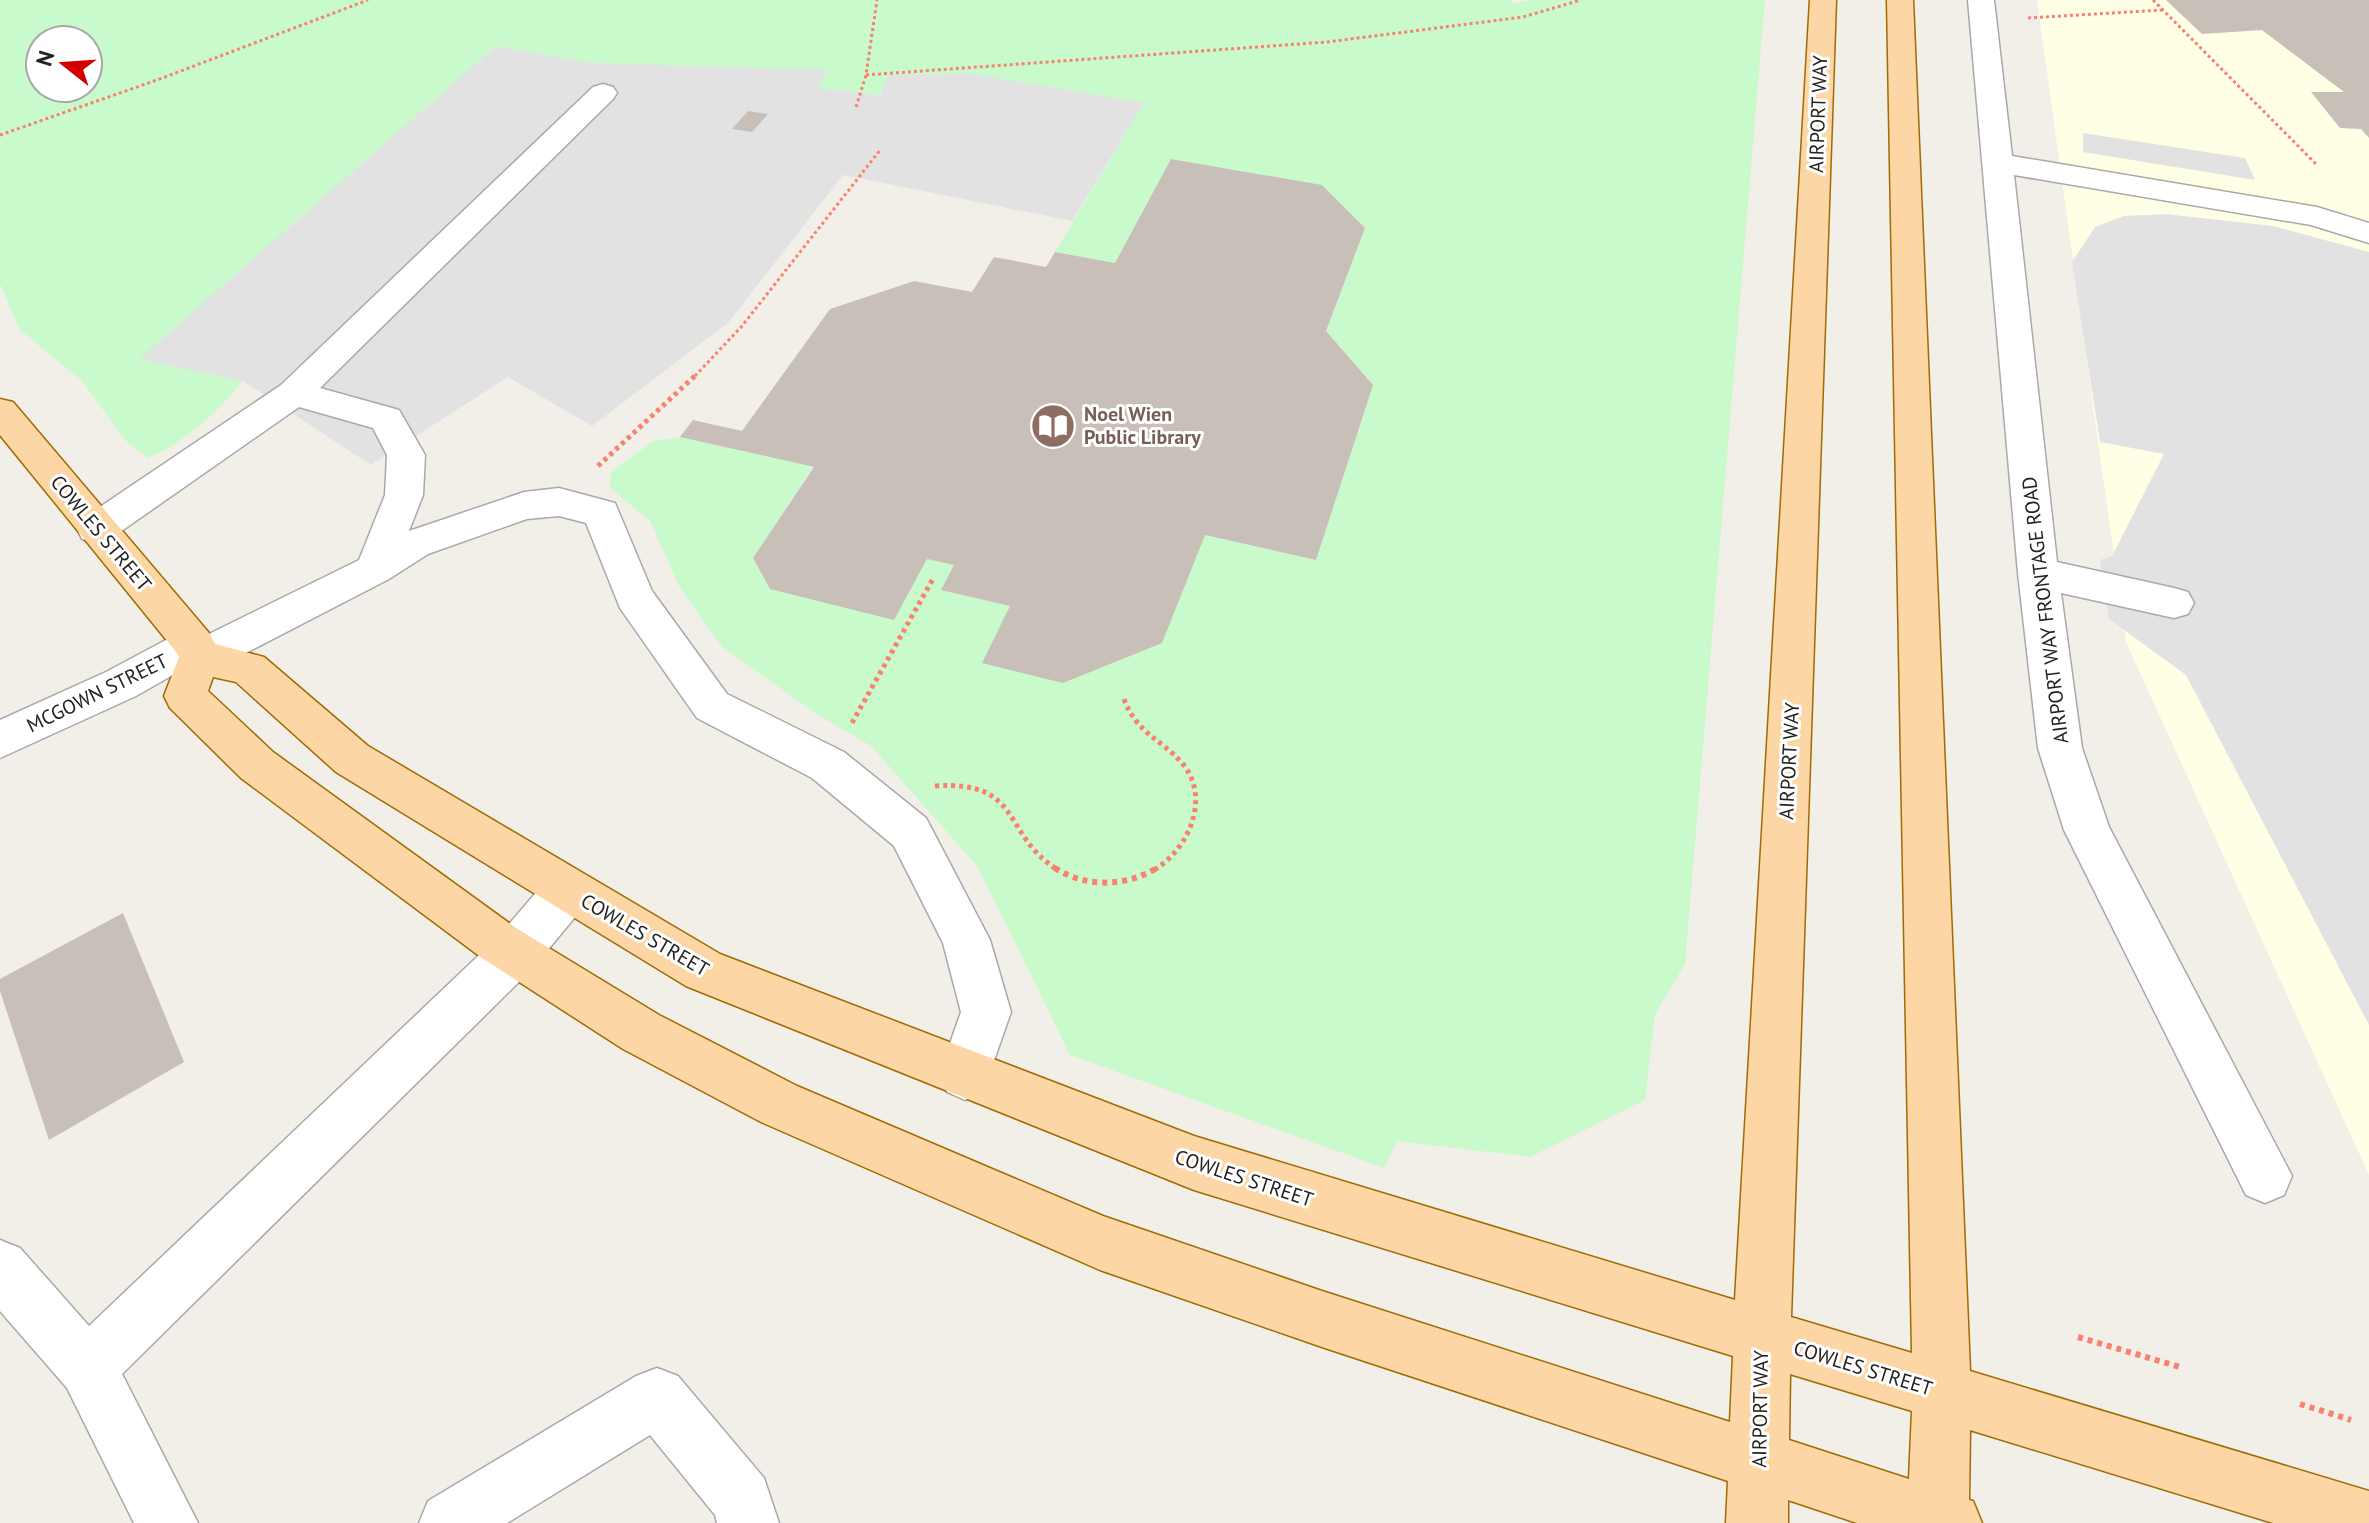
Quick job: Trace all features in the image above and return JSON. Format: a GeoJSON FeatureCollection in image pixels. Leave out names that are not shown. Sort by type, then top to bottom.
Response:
{"type":"FeatureCollection","features":[{"type":"Feature","properties":{"kind":"main road","name":"AIRPORT WAY"},"geometry":{"type":"LineString","coordinates":[[1757,1523],[1761,1337],[1823,0]]}},
{"type":"Feature","properties":{"kind":"main road"},"geometry":{"type":"LineString","coordinates":[[1900,0],[1942,1392],[1943,1522]]}},
{"type":"Feature","properties":{"kind":"main road","name":"COWLES STREET"},"geometry":{"type":"LineString","coordinates":[[0,411],[96,529],[193,666],[257,765],[515,953],[641,1032],[779,1104],[1100,1243],[1943,1522]]}},
{"type":"Feature","properties":{"kind":"main road","name":"COWLES STREET"},"geometry":{"type":"LineString","coordinates":[[193,666],[249,669],[352,759],[703,970],[965,1075],[1194,1163],[2369,1522]]}},
{"type":"Feature","properties":{"kind":"street","name":"AIRPORT WAY FRONTAGE ROAD"},"geometry":{"type":"LineString","coordinates":[[1981,0],[2038,573],[2060,748],[2087,830],[2265,1176]]}},
{"type":"Feature","properties":{"kind":"street"},"geometry":{"type":"LineString","coordinates":[[96,529],[294,393],[603,93]]}},
{"type":"Feature","properties":{"kind":"street"},"geometry":{"type":"LineString","coordinates":[[1997,163],[2317,216],[2369,233]]}},
{"type":"Feature","properties":{"kind":"street"},"geometry":{"type":"LineString","coordinates":[[294,393],[386,419],[406,455],[404,495],[375,569]]}},
{"type":"Feature","properties":{"kind":"street"},"geometry":{"type":"LineString","coordinates":[[559,502],[601,513],[634,597],[712,706],[828,765],[910,832],[966,940],[986,1012],[965,1075]]}},
{"type":"Feature","properties":{"kind":"street","name":"MCGOWN STREET"},"geometry":{"type":"LineString","coordinates":[[0,740],[121,684],[193,666],[375,569],[414,544],[524,506],[559,502]]}},
{"type":"Feature","properties":{"kind":"street"},"geometry":{"type":"LineString","coordinates":[[2038,573],[2174,603]]}},
{"type":"Feature","properties":{"kind":"street"},"geometry":{"type":"LineString","coordinates":[[87,1368],[515,953],[568,890]]}},
{"type":"Feature","properties":{"kind":"street"},"geometry":{"type":"LineString","coordinates":[[0,1268],[87,1368],[167,1523]]}},
{"type":"Feature","properties":{"kind":"street"},"geometry":{"type":"LineString","coordinates":[[450,1523],[657,1397],[742,1500],[748,1523]]}},
{"type":"Feature","properties":{"kind":"path"},"geometry":{"type":"LineString","coordinates":[[0,135],[157,80],[368,0]]}},
{"type":"Feature","properties":{"kind":"path"},"geometry":{"type":"LineString","coordinates":[[856,107],[866,75],[877,0]]}},
{"type":"Feature","properties":{"kind":"path"},"geometry":{"type":"LineString","coordinates":[[866,75],[1327,42],[1523,17],[1581,0]]}},
{"type":"Feature","properties":{"kind":"path"},"geometry":{"type":"LineString","coordinates":[[2153,0],[2318,166]]}},
{"type":"Feature","properties":{"kind":"path"},"geometry":{"type":"LineString","coordinates":[[2023,18],[2163,10]]}},
{"type":"Feature","properties":{"kind":"path"},"geometry":{"type":"LineString","coordinates":[[559,502],[677,395],[742,326],[881,149]]}},
{"type":"Feature","properties":{"kind":"path"},"geometry":{"type":"LineString","coordinates":[[828,765],[934,577]]}},
{"type":"Feature","properties":{"kind":"path"},"geometry":{"type":"LineString","coordinates":[[878,806],[930,786],[959,784],[983,789],[1005,804],[1039,859],[1058,872],[1087,884],[1121,884],[1153,872],[1178,850],[1195,819],[1193,782],[1180,759],[1139,731],[1126,710],[1124,699]]}},
{"type":"Feature","properties":{"kind":"path"},"geometry":{"type":"LineString","coordinates":[[2078,1337],[2183,1368]]}},
{"type":"Feature","properties":{"kind":"path"},"geometry":{"type":"LineString","coordinates":[[2300,1404],[2351,1420]]}},
{"type":"Feature","properties":{"kind":"shaded area"},"geometry":{"type":"Polygon","coordinates":[[[2037,0],[2369,0],[2369,1175],[2126,642],[2037,0]]]}},
{"type":"Feature","properties":{"kind":"shaded area"},"geometry":{"type":"Polygon","coordinates":[[[496,46],[592,63],[828,70],[819,88],[880,95],[889,75],[969,73],[1144,103],[1072,221],[843,175],[728,323],[592,426],[508,377],[371,465],[243,381],[139,359],[496,46]]]}},
{"type":"Feature","properties":{"kind":"shaded area"},"geometry":{"type":"Polygon","coordinates":[[[2083,133],[2245,158],[2255,180],[2083,152],[2083,133]]]}},
{"type":"Feature","properties":{"kind":"shaded area"},"geometry":{"type":"Polygon","coordinates":[[[2165,214],[2273,226],[2369,252],[2369,1025],[2186,675],[2109,619],[2100,560],[2112,556],[2164,454],[2100,442],[2072,262],[2095,227],[2124,216],[2165,214]]]}},
{"type":"Feature","properties":{"kind":"green space"},"geometry":{"type":"Polygon","coordinates":[[[0,0],[1510,0],[1513,4],[1530,0],[1765,0],[1685,964],[1655,1014],[1645,1100],[1530,1157],[1397,1141],[1384,1168],[1070,1055],[978,867],[871,746],[818,715],[722,647],[680,588],[650,521],[610,488],[611,472],[653,441],[680,437],[813,467],[753,558],[770,589],[894,619],[927,559],[954,565],[941,590],[1010,606],[1205,535],[1315,560],[1373,385],[1326,331],[1365,228],[1322,185],[1171,159],[1115,263],[1055,252],[1143,104],[889,75],[880,95],[818,88],[827,71],[592,63],[496,46],[140,359],[243,381],[200,426],[175,444],[148,458],[127,442],[81,380],[20,330],[0,284],[0,0]]]}},
{"type":"Feature","properties":{"kind":"building"},"geometry":{"type":"Polygon","coordinates":[[[2166,0],[2369,0],[2369,138],[2361,129],[2340,128],[2311,92],[2344,92],[2262,30],[2202,34],[2166,0]]]}},
{"type":"Feature","properties":{"kind":"building"},"geometry":{"type":"Polygon","coordinates":[[[748,111],[768,114],[752,132],[732,129],[748,111]]]}},
{"type":"Feature","properties":{"kind":"building","name":"Noel Wien Public Library"},"geometry":{"type":"Polygon","coordinates":[[[1171,159],[1322,185],[1365,228],[1326,331],[1373,385],[1316,560],[1205,535],[1162,643],[1063,683],[982,663],[1010,606],[941,590],[954,565],[927,559],[894,620],[770,589],[753,558],[814,467],[680,437],[693,420],[742,431],[830,309],[914,281],[972,292],[994,257],[1046,267],[1055,252],[1115,263],[1171,159]]]}},
{"type":"Feature","properties":{"kind":"building"},"geometry":{"type":"Polygon","coordinates":[[[123,913],[184,1062],[49,1140],[0,991],[0,979],[123,913]]]}},
{"type":"Feature","properties":{"kind":"place","name":"Noel Wien Public Library"},"geometry":{"type":"Point","coordinates":[1053,426]}}]}
